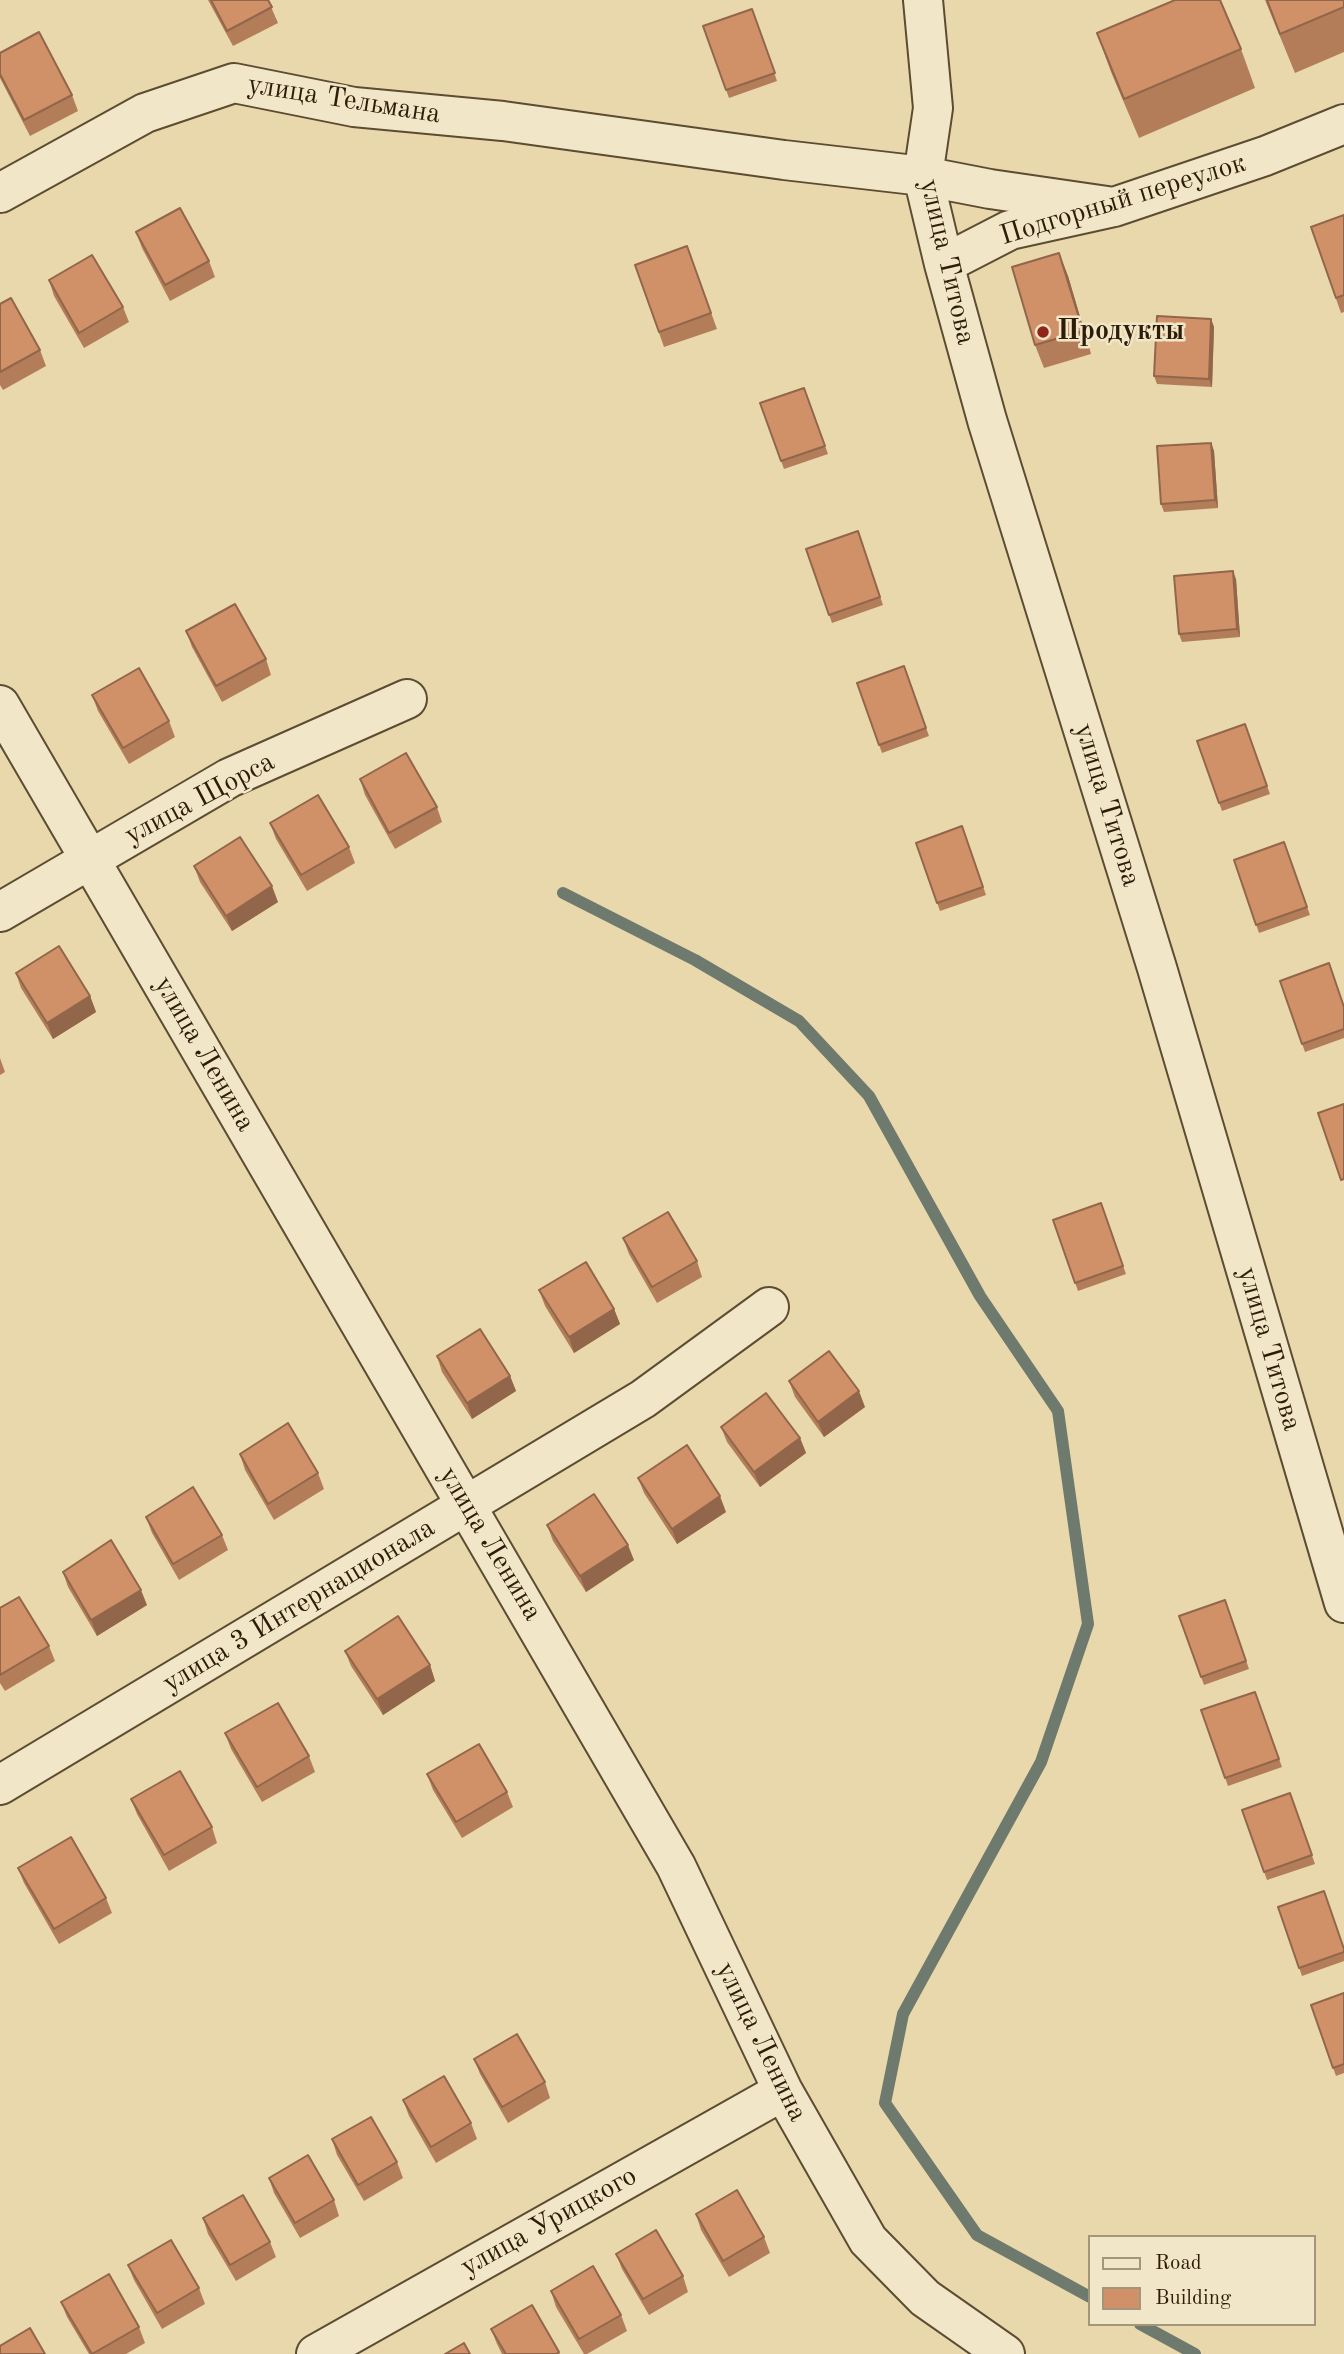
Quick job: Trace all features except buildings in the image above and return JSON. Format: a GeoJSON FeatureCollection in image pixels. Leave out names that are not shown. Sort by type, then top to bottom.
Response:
{"type":"FeatureCollection","features":[{"type":"Feature","properties":{"kind":"street","name":"улица Титова"},"geometry":{"type":"LineString","coordinates":[[923,0],[933,108],[923,176],[944,264],[987,420],[1157,968],[1344,1603]]}},
{"type":"Feature","properties":{"kind":"street","name":"улица Тельмана"},"geometry":{"type":"LineString","coordinates":[[0,193],[145,113],[234,83],[354,107],[503,121],[784,160],[923,176],[990,190],[1114,207]]}},
{"type":"Feature","properties":{"kind":"street","name":"Подгорный переулок"},"geometry":{"type":"LineString","coordinates":[[944,264],[1010,230],[1114,207],[1265,156],[1344,124]]}},
{"type":"Feature","properties":{"kind":"street","name":"улица Щорса"},"geometry":{"type":"LineString","coordinates":[[0,912],[229,778],[407,699]]}},
{"type":"Feature","properties":{"kind":"street","name":"улица Ленина"},"geometry":{"type":"LineString","coordinates":[[0,705],[676,1866],[783,2091],[868,2240],[925,2298],[1006,2354]]}},
{"type":"Feature","properties":{"kind":"street","name":"улица 3 Интернационала"},"geometry":{"type":"LineString","coordinates":[[0,1785],[643,1399],[769,1307]]}},
{"type":"Feature","properties":{"kind":"street","name":"улица Урицкого"},"geometry":{"type":"LineString","coordinates":[[316,2354],[783,2091]]}},
{"type":"Feature","properties":{"kind":"waterway"},"geometry":{"type":"LineString","coordinates":[[563,893],[695,960],[799,1021],[869,1096],[980,1296],[1058,1411],[1088,1624],[1041,1762],[903,2014],[885,2103],[977,2235],[1088,2296]]}},
{"type":"Feature","properties":{"kind":"waterway"},"geometry":{"type":"LineString","coordinates":[[1144,2326],[1195,2354]]}},
{"type":"Feature","properties":{"kind":"place","name":"Продукты"},"geometry":{"type":"Point","coordinates":[1043,332]}}]}
